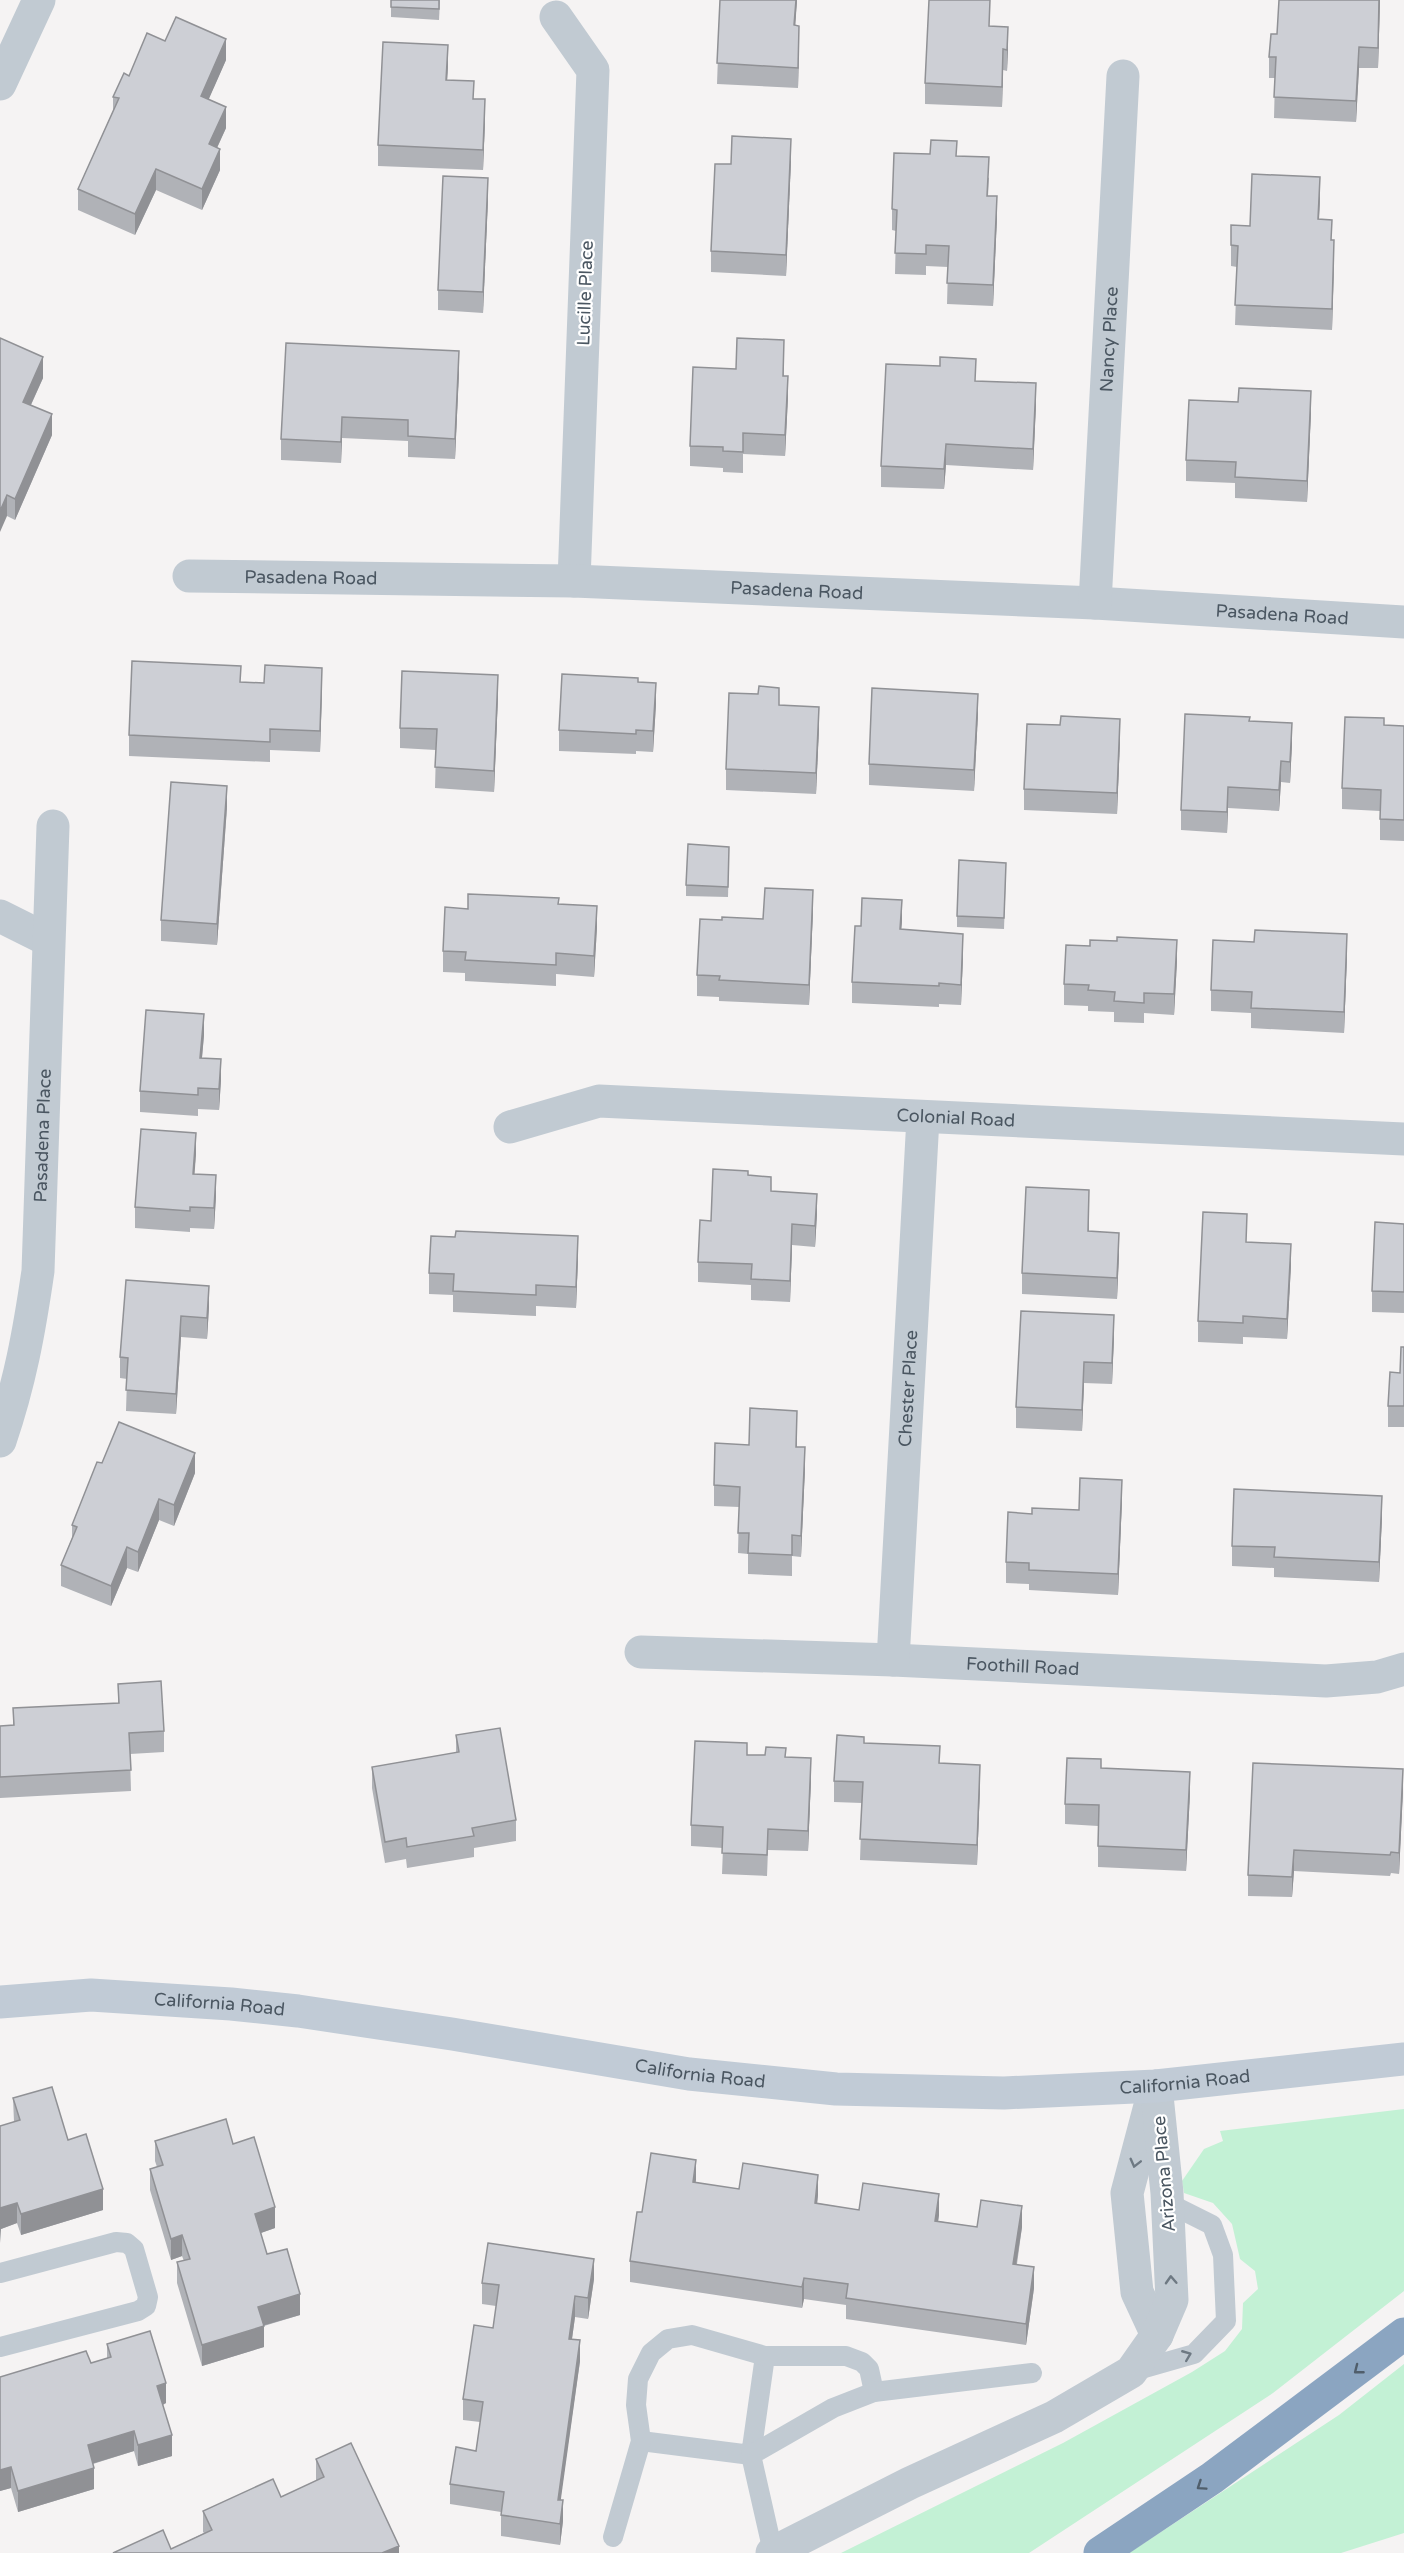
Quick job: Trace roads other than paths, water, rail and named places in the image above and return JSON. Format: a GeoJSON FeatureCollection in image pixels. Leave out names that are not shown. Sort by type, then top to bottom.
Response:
{"type":"FeatureCollection","features":[{"type":"Feature","properties":{"kind":"highway"},"geometry":{"type":"LineString","coordinates":[[1100,2553],[1212,2478],[1404,2334]]}},
{"type":"Feature","properties":{"kind":"main road","name":"California Road"},"geometry":{"type":"LineString","coordinates":[[0,2002],[91,1995],[231,2004],[452,2034],[689,2074],[836,2089],[1004,2093],[1156,2086],[1404,2059]]}},
{"type":"Feature","properties":{"kind":"street"},"geometry":{"type":"LineString","coordinates":[[0,84],[39,0]]}},
{"type":"Feature","properties":{"kind":"street","name":"Lucille Place"},"geometry":{"type":"LineString","coordinates":[[556,17],[593,70],[574,581]]}},
{"type":"Feature","properties":{"kind":"street","name":"Nancy Place"},"geometry":{"type":"LineString","coordinates":[[1095,603],[1122,76]]}},
{"type":"Feature","properties":{"kind":"street","name":"Pasadena Road"},"geometry":{"type":"LineString","coordinates":[[189,576],[574,581],[1095,603],[1404,622]]}},
{"type":"Feature","properties":{"kind":"street","name":"Pasadena Place"},"geometry":{"type":"LineString","coordinates":[[0,1441],[17,1389],[29,1337],[38,1271],[53,826]]}},
{"type":"Feature","properties":{"kind":"street"},"geometry":{"type":"LineString","coordinates":[[0,916],[48,940]]}},
{"type":"Feature","properties":{"kind":"street","name":"Colonial Road"},"geometry":{"type":"LineString","coordinates":[[510,1127],[599,1101],[1404,1139]]}},
{"type":"Feature","properties":{"kind":"street","name":"Chester Place"},"geometry":{"type":"LineString","coordinates":[[893,1660],[923,1118]]}},
{"type":"Feature","properties":{"kind":"street","name":"Foothill Road"},"geometry":{"type":"LineString","coordinates":[[641,1652],[893,1660],[1326,1681],[1377,1677],[1404,1669]]}},
{"type":"Feature","properties":{"kind":"street","name":"Arizona Place"},"geometry":{"type":"LineString","coordinates":[[773,2553],[910,2482],[1054,2417],[1131,2372],[1157,2335],[1172,2300],[1168,2203],[1156,2086]]}},
{"type":"Feature","properties":{"kind":"street","name":"Arizona Place"},"geometry":{"type":"LineString","coordinates":[[1156,2086],[1127,2193],[1137,2292],[1157,2335]]}},
{"type":"Feature","properties":{"kind":"lane"},"geometry":{"type":"LineString","coordinates":[[1131,2372],[1194,2354],[1226,2321],[1223,2255],[1212,2225],[1168,2203]]}},
{"type":"Feature","properties":{"kind":"lane"},"geometry":{"type":"LineString","coordinates":[[0,2273],[116,2242],[127,2243],[134,2249],[148,2297],[146,2306],[138,2311],[0,2347]]}},
{"type":"Feature","properties":{"kind":"lane"},"geometry":{"type":"LineString","coordinates":[[613,2537],[641,2441],[636,2404],[638,2379],[651,2353],[668,2339],[692,2335],[765,2356],[846,2356],[862,2362],[869,2370],[874,2392]]}},
{"type":"Feature","properties":{"kind":"lane"},"geometry":{"type":"LineString","coordinates":[[765,2356],[751,2455],[773,2553]]}},
{"type":"Feature","properties":{"kind":"lane"},"geometry":{"type":"LineString","coordinates":[[641,2441],[751,2455],[833,2408],[874,2392],[1032,2373]]}}]}
